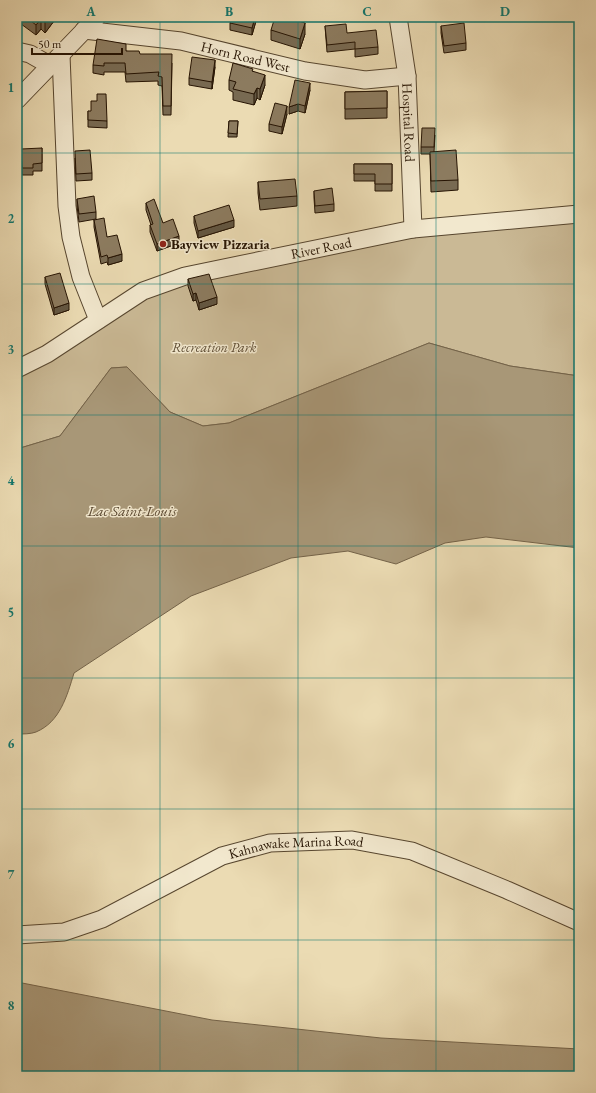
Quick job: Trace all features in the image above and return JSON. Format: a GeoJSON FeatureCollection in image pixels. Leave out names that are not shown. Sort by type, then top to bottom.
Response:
{"type":"FeatureCollection","features":[{"type":"Feature","properties":{"kind":"street"},"geometry":{"type":"LineString","coordinates":[[17,100],[97,17]]}},
{"type":"Feature","properties":{"kind":"street","name":"Hospital Road"},"geometry":{"type":"LineString","coordinates":[[398,17],[407,76],[413,229]]}},
{"type":"Feature","properties":{"kind":"street","name":"Horn Road West"},"geometry":{"type":"LineString","coordinates":[[84,30],[181,41],[312,72],[365,80],[407,76]]}},
{"type":"Feature","properties":{"kind":"street"},"geometry":{"type":"LineString","coordinates":[[17,50],[56,60]]}},
{"type":"Feature","properties":{"kind":"street"},"geometry":{"type":"LineString","coordinates":[[56,60],[70,237],[81,277],[98,320]]}},
{"type":"Feature","properties":{"kind":"street","name":"River Road"},"geometry":{"type":"LineString","coordinates":[[17,369],[47,354],[143,291],[185,276],[413,229],[579,214]]}},
{"type":"Feature","properties":{"kind":"street","name":"Kahnawake Marina Road"},"geometry":{"type":"LineString","coordinates":[[17,935],[64,932],[102,918],[222,856],[270,843],[352,840],[412,851],[507,890],[579,922]]}},
{"type":"Feature","properties":{"kind":"green space","name":"Recreation Park"},"geometry":{"type":"Polygon","coordinates":[[[579,214],[579,376],[510,366],[429,343],[229,423],[203,426],[170,412],[127,367],[111,368],[60,436],[17,449],[17,369],[143,291],[413,229],[579,214]]]}},
{"type":"Feature","properties":{"kind":"water","name":"Lac Saint-Louis"},"geometry":{"type":"Polygon","coordinates":[[[429,343],[510,366],[579,376],[579,548],[486,537],[445,543],[396,564],[348,551],[291,558],[191,596],[74,673],[65,699],[57,715],[51,722],[36,732],[29,734],[17,734],[17,449],[60,436],[111,368],[127,367],[170,412],[203,426],[229,423],[429,343]]]}},
{"type":"Feature","properties":{"kind":"water"},"geometry":{"type":"Polygon","coordinates":[[[17,982],[212,1020],[381,1038],[579,1049],[579,1076],[17,1076],[17,982]]]}},
{"type":"Feature","properties":{"kind":"building"},"geometry":{"type":"Polygon","coordinates":[[[26,17],[49,17],[45,22],[41,19],[36,25],[26,17]]]}},
{"type":"Feature","properties":{"kind":"building"},"geometry":{"type":"Polygon","coordinates":[[[232,17],[255,17],[252,28],[230,23],[232,17]]]}},
{"type":"Feature","properties":{"kind":"building"},"geometry":{"type":"Polygon","coordinates":[[[275,17],[285,17],[305,23],[300,39],[271,30],[275,17]]]}},
{"type":"Feature","properties":{"kind":"building"},"geometry":{"type":"Polygon","coordinates":[[[464,23],[466,43],[444,46],[441,26],[464,23]]]}},
{"type":"Feature","properties":{"kind":"building"},"geometry":{"type":"Polygon","coordinates":[[[346,24],[347,33],[376,30],[378,47],[355,49],[355,42],[327,45],[325,26],[346,24]]]}},
{"type":"Feature","properties":{"kind":"building"},"geometry":{"type":"Polygon","coordinates":[[[97,39],[126,44],[126,51],[139,51],[140,54],[172,54],[171,106],[163,106],[162,77],[158,76],[159,72],[126,74],[125,63],[104,63],[104,66],[93,65],[97,39]]]}},
{"type":"Feature","properties":{"kind":"building"},"geometry":{"type":"Polygon","coordinates":[[[192,57],[215,60],[212,82],[189,78],[192,57]]]}},
{"type":"Feature","properties":{"kind":"building"},"geometry":{"type":"Polygon","coordinates":[[[233,63],[253,69],[252,71],[265,75],[260,89],[257,88],[254,94],[233,89],[236,82],[229,80],[233,63]]]}},
{"type":"Feature","properties":{"kind":"building"},"geometry":{"type":"Polygon","coordinates":[[[295,80],[310,83],[305,106],[298,104],[289,107],[295,80]]]}},
{"type":"Feature","properties":{"kind":"building"},"geometry":{"type":"Polygon","coordinates":[[[387,91],[387,108],[345,109],[345,92],[387,91]]]}},
{"type":"Feature","properties":{"kind":"building"},"geometry":{"type":"Polygon","coordinates":[[[97,94],[106,94],[107,121],[88,120],[88,111],[91,111],[91,101],[97,101],[97,94]]]}},
{"type":"Feature","properties":{"kind":"building"},"geometry":{"type":"Polygon","coordinates":[[[275,103],[287,106],[282,127],[269,124],[275,103]]]}},
{"type":"Feature","properties":{"kind":"building"},"geometry":{"type":"Polygon","coordinates":[[[229,121],[238,121],[237,134],[228,133],[229,121]]]}},
{"type":"Feature","properties":{"kind":"building"},"geometry":{"type":"Polygon","coordinates":[[[422,128],[435,128],[434,147],[421,147],[422,128]]]}},
{"type":"Feature","properties":{"kind":"building"},"geometry":{"type":"Polygon","coordinates":[[[42,148],[42,163],[33,164],[33,168],[22,168],[21,149],[42,148]]]}},
{"type":"Feature","properties":{"kind":"building"},"geometry":{"type":"Polygon","coordinates":[[[90,150],[92,173],[76,174],[75,151],[90,150]]]}},
{"type":"Feature","properties":{"kind":"building"},"geometry":{"type":"Polygon","coordinates":[[[456,150],[458,180],[431,181],[430,152],[456,150]]]}},
{"type":"Feature","properties":{"kind":"building"},"geometry":{"type":"Polygon","coordinates":[[[354,164],[392,164],[392,184],[375,184],[375,174],[354,174],[354,164]]]}},
{"type":"Feature","properties":{"kind":"building"},"geometry":{"type":"Polygon","coordinates":[[[295,179],[297,196],[260,199],[258,182],[295,179]]]}},
{"type":"Feature","properties":{"kind":"building"},"geometry":{"type":"Polygon","coordinates":[[[332,188],[334,204],[315,206],[314,191],[332,188]]]}},
{"type":"Feature","properties":{"kind":"building"},"geometry":{"type":"Polygon","coordinates":[[[94,196],[96,212],[79,214],[77,199],[94,196]]]}},
{"type":"Feature","properties":{"kind":"building"},"geometry":{"type":"Polygon","coordinates":[[[154,199],[163,223],[173,219],[179,236],[157,244],[150,225],[153,224],[146,203],[154,199]]]}},
{"type":"Feature","properties":{"kind":"building"},"geometry":{"type":"Polygon","coordinates":[[[229,205],[234,220],[198,231],[194,216],[229,205]]]}},
{"type":"Feature","properties":{"kind":"building"},"geometry":{"type":"Polygon","coordinates":[[[104,218],[107,237],[117,235],[122,254],[108,258],[107,255],[101,257],[94,220],[104,218]]]}},
{"type":"Feature","properties":{"kind":"building"},"geometry":{"type":"Polygon","coordinates":[[[60,273],[69,303],[54,308],[45,277],[60,273]]]}},
{"type":"Feature","properties":{"kind":"building"},"geometry":{"type":"Polygon","coordinates":[[[209,274],[217,297],[199,303],[196,293],[193,294],[188,279],[209,274]]]}},
{"type":"Feature","properties":{"kind":"place","name":"Bayview Pizzaria"},"geometry":{"type":"Point","coordinates":[163,244]}}]}
